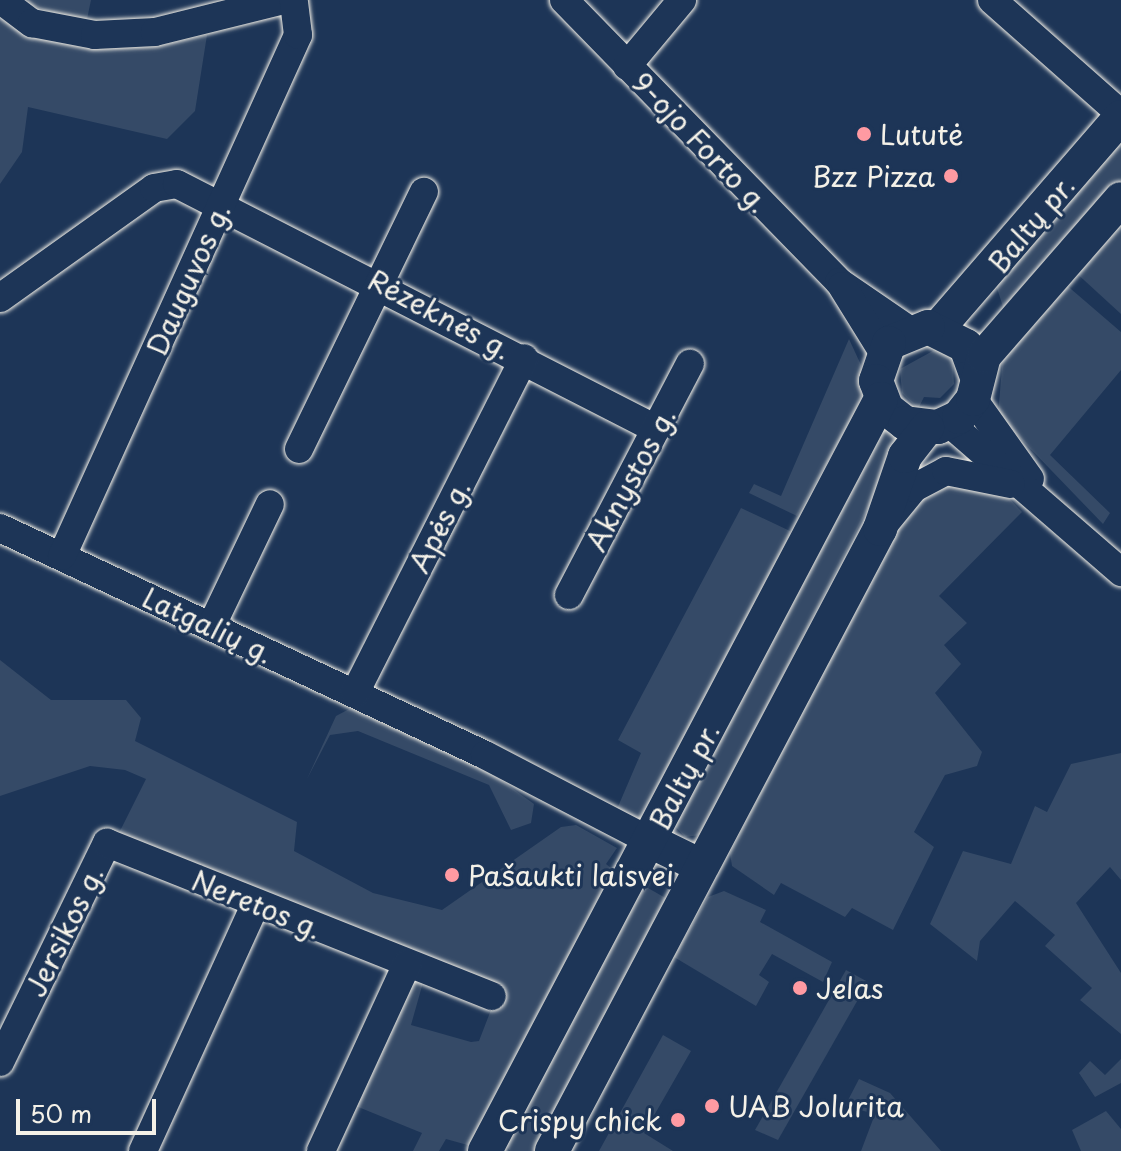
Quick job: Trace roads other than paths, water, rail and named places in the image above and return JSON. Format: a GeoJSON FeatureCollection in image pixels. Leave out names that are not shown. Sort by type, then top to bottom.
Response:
{"type":"FeatureCollection","features":[{"type":"Feature","properties":{"kind":"main road","name":"Baltų pr."},"geometry":{"type":"LineString","coordinates":[[485,1151],[881,399],[876,381],[883,352],[923,329],[1121,116]]}},
{"type":"Feature","properties":{"kind":"main road","name":"Baltų pr."},"geometry":{"type":"LineString","coordinates":[[552,1151],[880,529],[905,456],[956,407],[984,356],[1121,199]]}},
{"type":"Feature","properties":{"kind":"main road"},"geometry":{"type":"LineString","coordinates":[[881,399],[895,417],[956,407],[966,346],[923,329]]}},
{"type":"Feature","properties":{"kind":"main road"},"geometry":{"type":"LineString","coordinates":[[650,841],[701,866]]}},
{"type":"Feature","properties":{"kind":"street"},"geometry":{"type":"LineString","coordinates":[[1,0],[32,23],[95,35],[181,27],[283,0]]}},
{"type":"Feature","properties":{"kind":"street","name":"Dauguvos g."},"geometry":{"type":"LineString","coordinates":[[62,556],[298,35],[294,0]]}},
{"type":"Feature","properties":{"kind":"street","name":"9-ojo Forto g."},"geometry":{"type":"LineString","coordinates":[[564,0],[839,282],[883,352]]}},
{"type":"Feature","properties":{"kind":"street"},"geometry":{"type":"LineString","coordinates":[[627,66],[682,0]]}},
{"type":"Feature","properties":{"kind":"street"},"geometry":{"type":"LineString","coordinates":[[992,0],[1121,116]]}},
{"type":"Feature","properties":{"kind":"street","name":"Rėzeknės g."},"geometry":{"type":"LineString","coordinates":[[0,298],[154,188],[177,184],[223,201],[656,429]]}},
{"type":"Feature","properties":{"kind":"street"},"geometry":{"type":"LineString","coordinates":[[299,449],[424,192]]}},
{"type":"Feature","properties":{"kind":"street","name":"9-ojo Forto g."},"geometry":{"type":"LineString","coordinates":[[839,282],[923,329]]}},
{"type":"Feature","properties":{"kind":"street","name":"Apės g."},"geometry":{"type":"LineString","coordinates":[[355,693],[524,358]]}},
{"type":"Feature","properties":{"kind":"street","name":"Aknystos g."},"geometry":{"type":"LineString","coordinates":[[569,595],[690,364]]}},
{"type":"Feature","properties":{"kind":"street"},"geometry":{"type":"LineString","coordinates":[[956,407],[1121,572]]}},
{"type":"Feature","properties":{"kind":"street"},"geometry":{"type":"LineString","coordinates":[[880,529],[914,488],[946,471],[983,473],[1042,496]]}},
{"type":"Feature","properties":{"kind":"street"},"geometry":{"type":"LineString","coordinates":[[211,627],[270,504]]}},
{"type":"Feature","properties":{"kind":"street","name":"Latgalių g."},"geometry":{"type":"LineString","coordinates":[[0,528],[355,693],[650,841]]}},
{"type":"Feature","properties":{"kind":"street","name":"Neretos g."},"geometry":{"type":"LineString","coordinates":[[107,843],[255,905],[492,996]]}},
{"type":"Feature","properties":{"kind":"street","name":"Jersikos g."},"geometry":{"type":"LineString","coordinates":[[0,1062],[107,843]]}},
{"type":"Feature","properties":{"kind":"street"},"geometry":{"type":"LineString","coordinates":[[143,1151],[255,905]]}},
{"type":"Feature","properties":{"kind":"street"},"geometry":{"type":"LineString","coordinates":[[321,1151],[407,964]]}},
{"type":"Feature","properties":{"kind":"place","name":"Lututė"},"geometry":{"type":"Point","coordinates":[864,134]}},
{"type":"Feature","properties":{"kind":"place","name":"Bzz Pizza"},"geometry":{"type":"Point","coordinates":[951,176]}},
{"type":"Feature","properties":{"kind":"place","name":"Pašaukti laisvei"},"geometry":{"type":"Point","coordinates":[452,875]}},
{"type":"Feature","properties":{"kind":"place","name":"Jelas"},"geometry":{"type":"Point","coordinates":[800,988]}},
{"type":"Feature","properties":{"kind":"place","name":"UAB Jolurita"},"geometry":{"type":"Point","coordinates":[712,1106]}},
{"type":"Feature","properties":{"kind":"place","name":"Crispy chick"},"geometry":{"type":"Point","coordinates":[678,1120]}}]}
